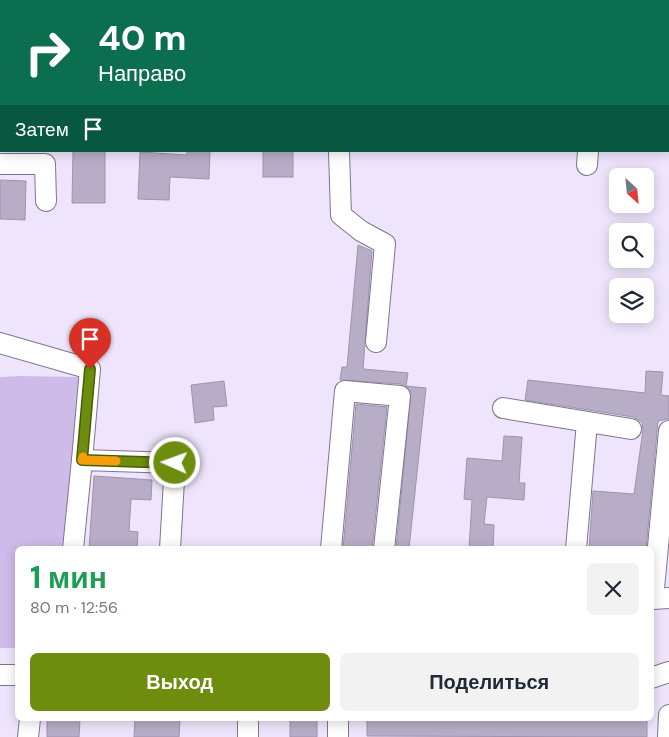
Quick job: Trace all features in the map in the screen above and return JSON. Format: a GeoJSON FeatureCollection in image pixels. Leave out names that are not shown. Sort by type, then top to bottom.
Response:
{"type":"FeatureCollection","features":[{"type":"Feature","properties":{"kind":"street"},"geometry":{"type":"LineString","coordinates":[[339,152],[341,216],[361,231],[385,244],[376,342]]}},
{"type":"Feature","properties":{"kind":"street"},"geometry":{"type":"LineString","coordinates":[[0,164],[44,164],[46,201]]}},
{"type":"Feature","properties":{"kind":"street"},"geometry":{"type":"LineString","coordinates":[[0,343],[90,369],[73,546]]}},
{"type":"Feature","properties":{"kind":"street"},"geometry":{"type":"LineString","coordinates":[[331,546],[345,391],[400,396],[384,546]]}},
{"type":"Feature","properties":{"kind":"street"},"geometry":{"type":"LineString","coordinates":[[503,408],[631,429]]}},
{"type":"Feature","properties":{"kind":"street"},"geometry":{"type":"LineString","coordinates":[[576,546],[587,422]]}},
{"type":"Feature","properties":{"kind":"street"},"geometry":{"type":"LineString","coordinates":[[654,588],[669,431]]}},
{"type":"Feature","properties":{"kind":"street"},"geometry":{"type":"LineString","coordinates":[[82,460],[175,463],[170,546]]}},
{"type":"Feature","properties":{"kind":"street"},"geometry":{"type":"LineString","coordinates":[[654,599],[669,598]]}},
{"type":"Feature","properties":{"kind":"street"},"geometry":{"type":"LineString","coordinates":[[654,677],[669,672]]}},
{"type":"Feature","properties":{"kind":"street"},"geometry":{"type":"LineString","coordinates":[[0,675],[15,675]]}},
{"type":"Feature","properties":{"kind":"street"},"geometry":{"type":"LineString","coordinates":[[668,737],[669,715]]}},
{"type":"Feature","properties":{"kind":"street"},"geometry":{"type":"LineString","coordinates":[[28,737],[30,721]]}},
{"type":"Feature","properties":{"kind":"street"},"geometry":{"type":"LineString","coordinates":[[248,721],[248,737]]}},
{"type":"Feature","properties":{"kind":"street"},"geometry":{"type":"LineString","coordinates":[[338,721],[338,737]]}},
{"type":"Feature","properties":{"kind":"shaded area"},"geometry":{"type":"Polygon","coordinates":[[[0,377],[79,377],[65,546],[15,546],[15,648],[0,648],[0,377]]]}},
{"type":"Feature","properties":{"kind":"building"},"geometry":{"type":"Polygon","coordinates":[[[73,152],[105,152],[105,203],[72,203],[73,152]]]}},
{"type":"Feature","properties":{"kind":"building"},"geometry":{"type":"Polygon","coordinates":[[[140,152],[187,155],[187,152],[210,152],[209,179],[170,177],[169,200],[138,199],[140,152]]]}},
{"type":"Feature","properties":{"kind":"building"},"geometry":{"type":"Polygon","coordinates":[[[263,152],[293,152],[293,177],[263,177],[263,152]]]}},
{"type":"Feature","properties":{"kind":"building"},"geometry":{"type":"Polygon","coordinates":[[[0,180],[26,181],[25,220],[0,219],[0,180]]]}},
{"type":"Feature","properties":{"kind":"building"},"geometry":{"type":"Polygon","coordinates":[[[358,245],[372,251],[363,369],[408,373],[406,386],[426,388],[409,546],[396,546],[411,392],[401,384],[340,380],[342,367],[347,367],[358,245]]]}},
{"type":"Feature","properties":{"kind":"building"},"geometry":{"type":"Polygon","coordinates":[[[646,371],[663,372],[661,395],[669,396],[669,419],[658,421],[646,546],[589,546],[593,491],[634,494],[643,430],[642,422],[633,417],[525,400],[528,380],[645,393],[646,371]]]}},
{"type":"Feature","properties":{"kind":"building"},"geometry":{"type":"Polygon","coordinates":[[[224,381],[227,406],[213,407],[214,420],[195,423],[191,385],[224,381]]]}},
{"type":"Feature","properties":{"kind":"building"},"geometry":{"type":"Polygon","coordinates":[[[356,404],[387,407],[372,546],[343,546],[356,404]]]}},
{"type":"Feature","properties":{"kind":"building"},"geometry":{"type":"Polygon","coordinates":[[[504,436],[522,437],[519,483],[525,483],[524,500],[487,497],[484,524],[494,525],[493,546],[469,546],[472,500],[464,499],[467,458],[502,461],[504,436]]]}},
{"type":"Feature","properties":{"kind":"building"},"geometry":{"type":"Polygon","coordinates":[[[94,476],[152,480],[151,500],[131,499],[129,531],[138,532],[137,546],[89,546],[94,476]]]}},
{"type":"Feature","properties":{"kind":"building"},"geometry":{"type":"Polygon","coordinates":[[[47,721],[80,721],[79,737],[47,737],[47,721]]]}},
{"type":"Feature","properties":{"kind":"building"},"geometry":{"type":"Polygon","coordinates":[[[135,721],[180,721],[179,737],[134,737],[135,721]]]}},
{"type":"Feature","properties":{"kind":"building"},"geometry":{"type":"Polygon","coordinates":[[[290,721],[317,721],[317,737],[290,737],[290,721]]]}},
{"type":"Feature","properties":{"kind":"building"},"geometry":{"type":"Polygon","coordinates":[[[367,721],[647,721],[647,737],[367,736],[367,721]]]}},
{"type":"Feature","properties":{"kind":"slow traffic"},"geometry":{"type":"LineString","coordinates":[[83,457],[82,460],[116,461]]}},
{"type":"Feature","properties":{"kind":"route"},"geometry":{"type":"LineString","coordinates":[[90,369],[82,460],[175,463]]}}]}
